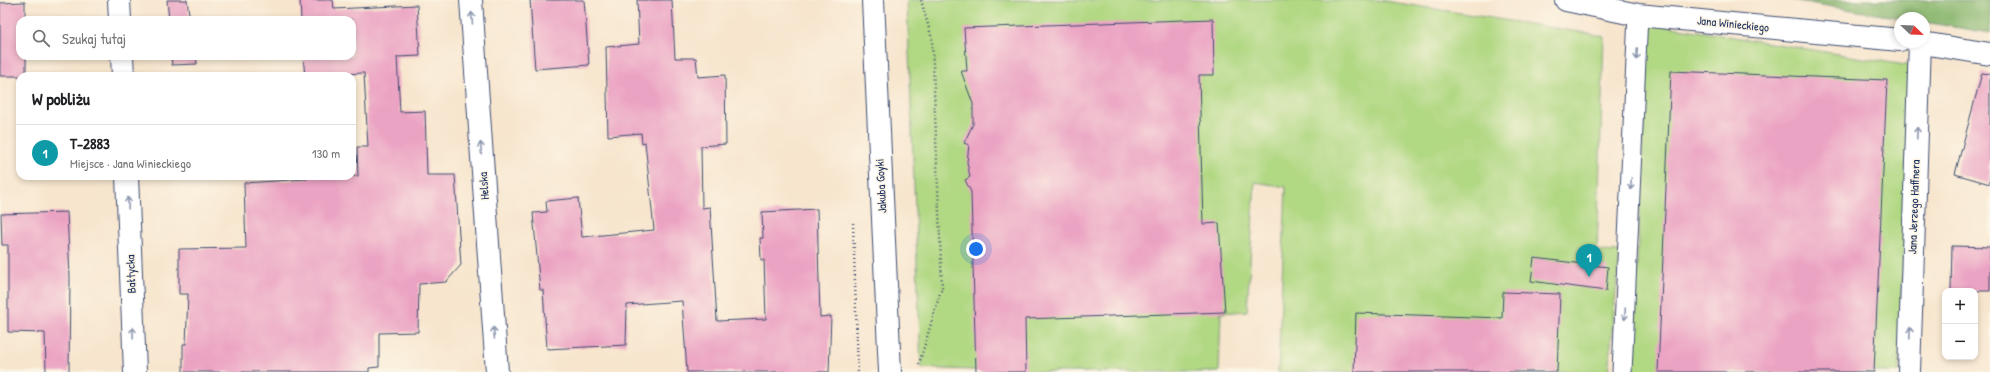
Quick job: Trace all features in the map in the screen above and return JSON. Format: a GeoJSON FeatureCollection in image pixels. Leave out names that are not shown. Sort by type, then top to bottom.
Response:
{"type":"FeatureCollection","features":[{"type":"Feature","properties":{"kind":"street"},"geometry":{"type":"LineString","coordinates":[[120,0],[120,16]]}},
{"type":"Feature","properties":{"kind":"street","name":"Helska"},"geometry":{"type":"LineString","coordinates":[[471,0],[497,372]]}},
{"type":"Feature","properties":{"kind":"street","name":"Jakuba Goyki"},"geometry":{"type":"LineString","coordinates":[[873,0],[890,372]]}},
{"type":"Feature","properties":{"kind":"street","name":"Jana Winieckiego"},"geometry":{"type":"LineString","coordinates":[[1566,0],[1638,15],[1894,39]]}},
{"type":"Feature","properties":{"kind":"street"},"geometry":{"type":"LineString","coordinates":[[1930,44],[1990,54]]}},
{"type":"Feature","properties":{"kind":"street","name":"Jana Jerzego Haffnera"},"geometry":{"type":"LineString","coordinates":[[1909,372],[1920,48]]}},
{"type":"Feature","properties":{"kind":"street"},"geometry":{"type":"LineString","coordinates":[[122,60],[123,72]]}},
{"type":"Feature","properties":{"kind":"street","name":"Bałtycka"},"geometry":{"type":"LineString","coordinates":[[127,180],[135,372]]}},
{"type":"Feature","properties":{"kind":"lane"},"geometry":{"type":"LineString","coordinates":[[1622,372],[1638,15]]}},
{"type":"Feature","properties":{"kind":"path"},"geometry":{"type":"LineString","coordinates":[[918,367],[942,287],[932,39],[921,0]]}},
{"type":"Feature","properties":{"kind":"green space"},"geometry":{"type":"Polygon","coordinates":[[[907,0],[1379,0],[1604,36],[1597,251],[1620,252],[1608,372],[1278,372],[1286,187],[1255,182],[1247,311],[1221,313],[1219,372],[1025,372],[921,368],[907,0]]]}},
{"type":"Feature","properties":{"kind":"green space"},"geometry":{"type":"Polygon","coordinates":[[[1791,0],[1990,0],[1990,33],[1930,23],[1930,12],[1894,12],[1894,17],[1791,0]]]}},
{"type":"Feature","properties":{"kind":"green space"},"geometry":{"type":"Polygon","coordinates":[[[1648,23],[1911,66],[1899,372],[1632,372],[1648,23]]]}},
{"type":"Feature","properties":{"kind":"building"},"geometry":{"type":"Polygon","coordinates":[[[167,0],[187,0],[189,16],[169,16],[167,0]]]}},
{"type":"Feature","properties":{"kind":"building"},"geometry":{"type":"Polygon","coordinates":[[[300,0],[333,0],[334,9],[417,5],[420,56],[397,57],[400,112],[425,111],[427,175],[455,175],[461,265],[446,282],[419,284],[418,332],[379,333],[379,367],[369,368],[369,372],[183,372],[183,344],[186,344],[188,294],[179,294],[179,249],[246,248],[244,183],[291,180],[356,180],[356,176],[358,176],[357,147],[368,147],[364,73],[305,72],[303,60],[356,60],[356,16],[301,16],[300,0]]]}},
{"type":"Feature","properties":{"kind":"building"},"geometry":{"type":"Polygon","coordinates":[[[530,0],[584,0],[589,65],[535,69],[530,0]]]}},
{"type":"Feature","properties":{"kind":"building"},"geometry":{"type":"Polygon","coordinates":[[[637,0],[672,0],[675,58],[696,58],[698,77],[725,75],[726,144],[701,146],[702,208],[710,207],[717,321],[766,319],[764,260],[761,260],[760,238],[763,238],[762,212],[817,209],[820,317],[831,316],[829,372],[687,372],[682,301],[627,305],[626,345],[547,349],[543,290],[540,290],[533,213],[547,212],[546,201],[578,198],[582,237],[654,230],[645,142],[642,143],[641,133],[608,136],[606,47],[639,44],[637,0]]]}},
{"type":"Feature","properties":{"kind":"building"},"geometry":{"type":"Polygon","coordinates":[[[25,2],[25,16],[16,16],[16,60],[26,60],[26,72],[16,72],[16,76],[0,76],[0,3],[25,2]]]}},
{"type":"Feature","properties":{"kind":"building"},"geometry":{"type":"Polygon","coordinates":[[[1213,19],[1214,75],[1199,75],[1203,224],[1219,223],[1225,312],[1025,319],[1026,372],[976,372],[971,192],[965,180],[970,177],[967,162],[969,145],[964,143],[973,124],[973,104],[961,71],[967,71],[964,28],[1213,19]]]}},
{"type":"Feature","properties":{"kind":"building"},"geometry":{"type":"Polygon","coordinates":[[[171,60],[196,60],[197,64],[172,65],[171,60]]]}},
{"type":"Feature","properties":{"kind":"building"},"geometry":{"type":"Polygon","coordinates":[[[1671,71],[1887,80],[1874,372],[1658,372],[1671,71]]]}},
{"type":"Feature","properties":{"kind":"building"},"geometry":{"type":"Polygon","coordinates":[[[1982,73],[1990,74],[1990,184],[1955,174],[1982,73]]]}},
{"type":"Feature","properties":{"kind":"building"},"geometry":{"type":"Polygon","coordinates":[[[67,212],[70,277],[69,372],[46,372],[45,333],[8,332],[8,245],[2,245],[1,214],[67,212]]]}},
{"type":"Feature","properties":{"kind":"building"},"geometry":{"type":"Polygon","coordinates":[[[1952,246],[1990,247],[1990,291],[1978,291],[1978,288],[1951,288],[1952,246]]]}},
{"type":"Feature","properties":{"kind":"building"},"geometry":{"type":"Polygon","coordinates":[[[1534,258],[1608,267],[1606,291],[1531,281],[1534,258]]]}},
{"type":"Feature","properties":{"kind":"building"},"geometry":{"type":"Polygon","coordinates":[[[1503,292],[1560,294],[1557,372],[1354,372],[1356,313],[1502,318],[1503,292]]]}},
{"type":"Feature","properties":{"kind":"place","name":"T-2883"},"geometry":{"type":"Point","coordinates":[1589,277]}}]}
